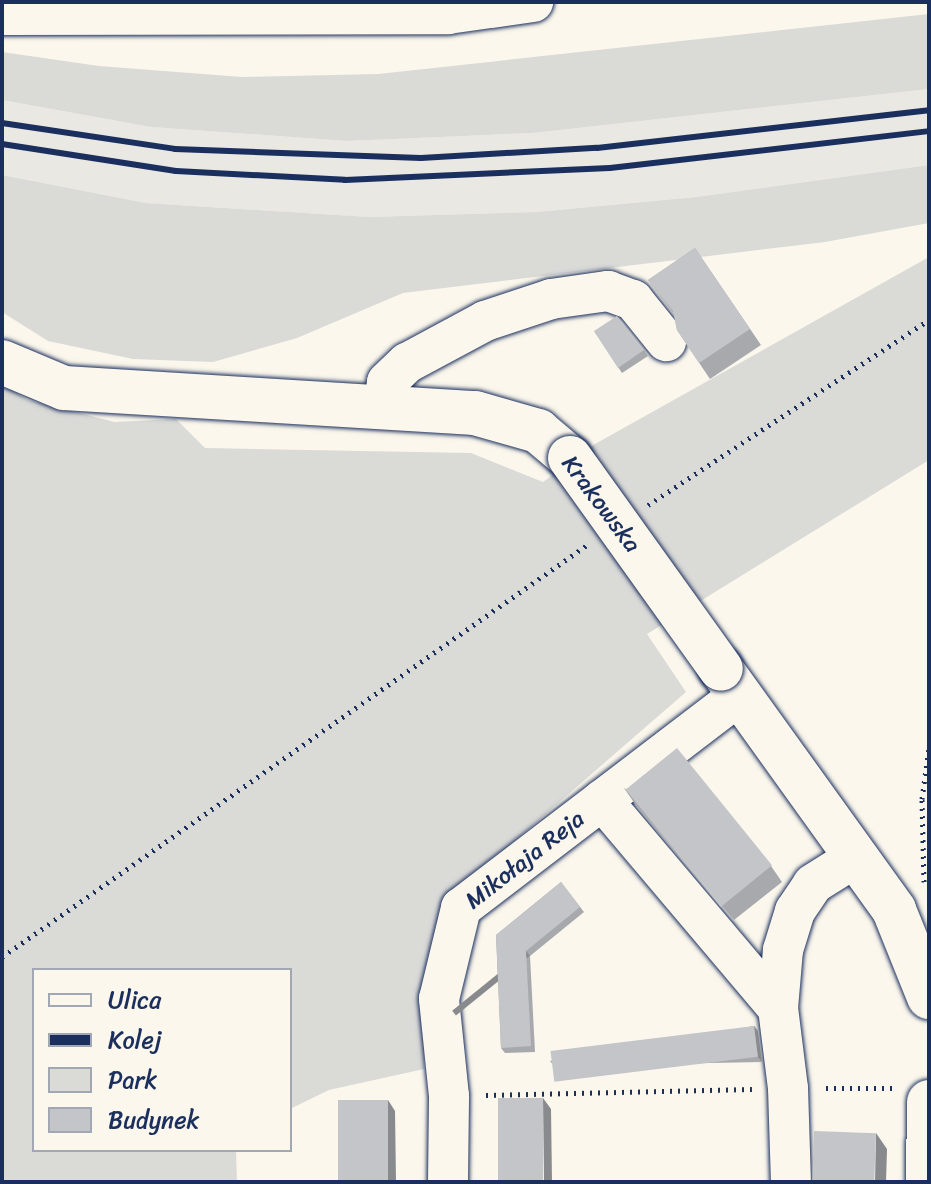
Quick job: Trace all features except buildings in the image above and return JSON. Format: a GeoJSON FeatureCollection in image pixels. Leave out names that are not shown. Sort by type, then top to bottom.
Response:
{"type":"FeatureCollection","features":[{"type":"Feature","properties":{"kind":"main road","name":"Krakowska"},"geometry":{"type":"LineString","coordinates":[[2,362],[64,388],[475,413],[538,431],[570,458],[856,857],[909,926],[929,997]]}},
{"type":"Feature","properties":{"kind":"main road"},"geometry":{"type":"LineString","coordinates":[[912,1095],[928,1182]]}},
{"type":"Feature","properties":{"kind":"street"},"geometry":{"type":"LineString","coordinates":[[2,15],[183,8],[448,14],[533,2]]}},
{"type":"Feature","properties":{"kind":"street"},"geometry":{"type":"LineString","coordinates":[[383,408],[387,382],[407,363],[485,321],[551,299],[608,291],[620,295],[633,300],[666,341]]}},
{"type":"Feature","properties":{"kind":"street","name":"Mikołaja Reja"},"geometry":{"type":"LineString","coordinates":[[448,1182],[449,1096],[439,999],[461,908],[602,800],[730,682]]}},
{"type":"Feature","properties":{"kind":"street"},"geometry":{"type":"LineString","coordinates":[[602,800],[778,1008]]}},
{"type":"Feature","properties":{"kind":"street"},"geometry":{"type":"LineString","coordinates":[[791,1182],[788,1088],[778,1008],[783,950],[795,911],[813,884],[856,857]]}},
{"type":"Feature","properties":{"kind":"path"},"geometry":{"type":"LineString","coordinates":[[643,508],[929,320]]}},
{"type":"Feature","properties":{"kind":"path"},"geometry":{"type":"LineString","coordinates":[[2,957],[591,542]]}},
{"type":"Feature","properties":{"kind":"path"},"geometry":{"type":"LineString","coordinates":[[909,926],[924,895],[922,799],[929,748]]}},
{"type":"Feature","properties":{"kind":"path"},"geometry":{"type":"LineString","coordinates":[[449,1096],[788,1088],[912,1095]]}},
{"type":"Feature","properties":{"kind":"shaded area"},"geometry":{"type":"Polygon","coordinates":[[[929,89],[929,165],[696,197],[536,212],[370,217],[146,203],[2,175],[2,100],[151,127],[347,141],[533,133],[929,89]]]}},
{"type":"Feature","properties":{"kind":"green space"},"geometry":{"type":"Polygon","coordinates":[[[929,14],[929,89],[533,133],[347,141],[151,127],[2,100],[2,52],[99,66],[242,77],[378,74],[929,14]]]}},
{"type":"Feature","properties":{"kind":"green space"},"geometry":{"type":"Polygon","coordinates":[[[929,165],[929,223],[825,242],[403,293],[297,338],[213,362],[133,359],[48,341],[2,312],[2,175],[146,203],[370,217],[536,212],[696,197],[929,165]]]}},
{"type":"Feature","properties":{"kind":"green space"},"geometry":{"type":"Polygon","coordinates":[[[929,257],[929,460],[647,634],[686,692],[443,903],[424,1001],[424,1069],[329,1090],[292,1108],[292,968],[32,968],[32,1152],[236,1152],[237,1182],[2,1182],[2,383],[27,400],[115,422],[176,419],[205,448],[471,453],[543,482],[595,444],[929,257]]]}},
{"type":"Feature","properties":{"kind":"railway"},"geometry":{"type":"LineString","coordinates":[[2,123],[175,149],[421,158],[597,148],[929,110]]}},
{"type":"Feature","properties":{"kind":"railway"},"geometry":{"type":"LineString","coordinates":[[2,144],[176,171],[345,180],[610,168],[929,131]]}}]}
